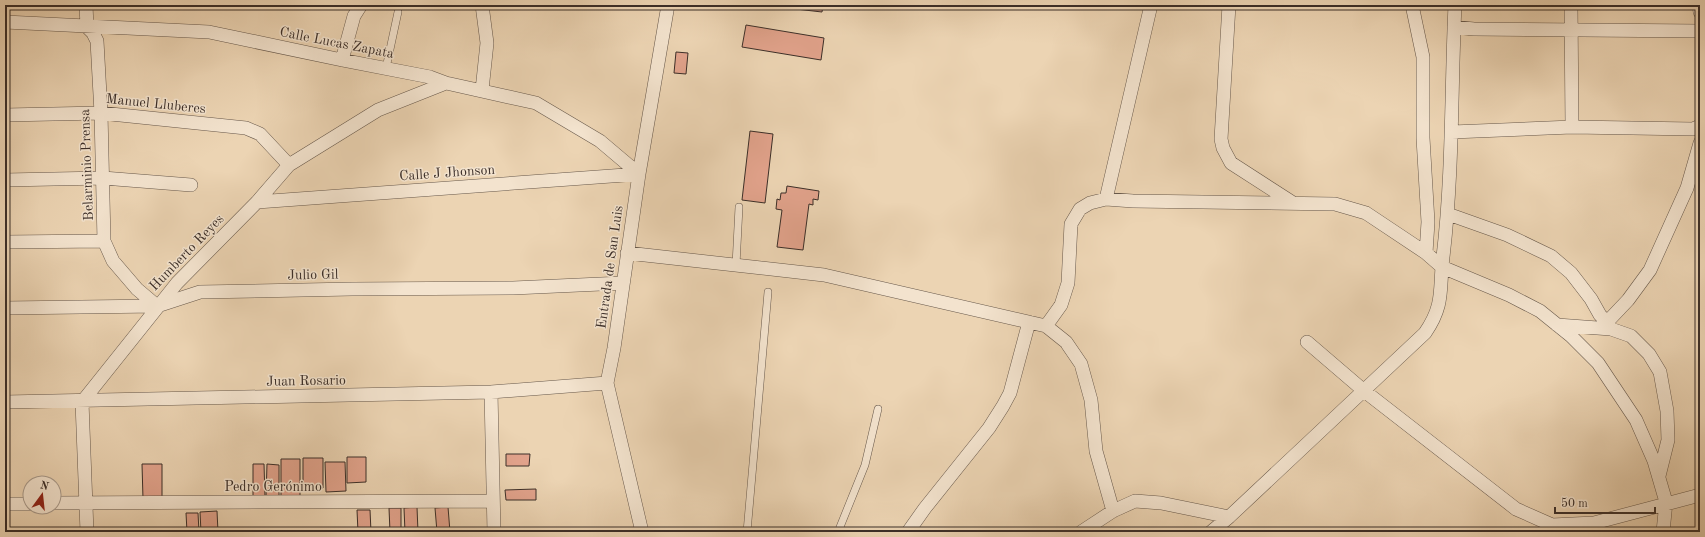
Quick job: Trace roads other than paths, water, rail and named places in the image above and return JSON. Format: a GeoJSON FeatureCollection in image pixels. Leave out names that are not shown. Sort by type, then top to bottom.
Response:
{"type":"FeatureCollection","features":[{"type":"Feature","properties":{"kind":"street","name":"Belarminio Prensa"},"geometry":{"type":"LineString","coordinates":[[86,5],[87,26],[93,33],[96,41],[101,113],[104,241],[113,261],[137,289],[157,306]]}},
{"type":"Feature","properties":{"kind":"street"},"geometry":{"type":"LineString","coordinates":[[342,60],[354,16],[361,5]]}},
{"type":"Feature","properties":{"kind":"street"},"geometry":{"type":"LineString","coordinates":[[482,5],[487,43],[482,90]]}},
{"type":"Feature","properties":{"kind":"street","name":"Entrada de San Luis"},"geometry":{"type":"LineString","coordinates":[[642,532],[607,383],[639,174],[668,5]]}},
{"type":"Feature","properties":{"kind":"street"},"geometry":{"type":"LineString","coordinates":[[1106,199],[1151,5]]}},
{"type":"Feature","properties":{"kind":"street"},"geometry":{"type":"LineString","coordinates":[[1229,5],[1221,139],[1223,148],[1231,163],[1293,203]]}},
{"type":"Feature","properties":{"kind":"street"},"geometry":{"type":"LineString","coordinates":[[1400,5],[1413,10],[1423,57],[1423,138],[1428,222],[1426,253]]}},
{"type":"Feature","properties":{"kind":"street"},"geometry":{"type":"LineString","coordinates":[[1211,532],[1229,517],[1425,333],[1435,319],[1441,295],[1442,267],[1448,214],[1452,132],[1455,5]]}},
{"type":"Feature","properties":{"kind":"street"},"geometry":{"type":"LineString","coordinates":[[1571,5],[1572,127]]}},
{"type":"Feature","properties":{"kind":"street"},"geometry":{"type":"LineString","coordinates":[[1698,5],[1700,12]]}},
{"type":"Feature","properties":{"kind":"street","name":"Calle Lucas Zapata"},"geometry":{"type":"LineString","coordinates":[[5,22],[209,32],[430,77],[446,83],[536,103],[600,141],[639,174]]}},
{"type":"Feature","properties":{"kind":"street"},"geometry":{"type":"LineString","coordinates":[[1454,27],[1474,29],[1700,31]]}},
{"type":"Feature","properties":{"kind":"street","name":"Humberto Reyes"},"geometry":{"type":"LineString","coordinates":[[82,402],[157,306],[177,283],[257,202],[289,165],[378,110],[446,83]]}},
{"type":"Feature","properties":{"kind":"street","name":"Manuel Lluberes"},"geometry":{"type":"LineString","coordinates":[[5,115],[101,113],[246,128],[260,134],[289,165]]}},
{"type":"Feature","properties":{"kind":"street"},"geometry":{"type":"LineString","coordinates":[[1452,132],[1572,127],[1693,130],[1700,126]]}},
{"type":"Feature","properties":{"kind":"street"},"geometry":{"type":"LineString","coordinates":[[1448,214],[1506,235],[1551,256],[1571,273],[1591,299],[1603,320],[1610,320],[1628,300],[1650,270],[1687,188],[1700,143]]}},
{"type":"Feature","properties":{"kind":"street","name":"Calle J Jhonson"},"geometry":{"type":"LineString","coordinates":[[257,202],[639,174]]}},
{"type":"Feature","properties":{"kind":"street"},"geometry":{"type":"LineString","coordinates":[[5,180],[103,178],[191,185]]}},
{"type":"Feature","properties":{"kind":"street"},"geometry":{"type":"LineString","coordinates":[[1046,326],[1061,305],[1068,283],[1071,224],[1080,209],[1090,203],[1106,199],[1133,201],[1335,204],[1366,213],[1426,253],[1442,267],[1509,295],[1540,311],[1598,363],[1636,420],[1654,461],[1666,502],[1663,532]]}},
{"type":"Feature","properties":{"kind":"street"},"geometry":{"type":"LineString","coordinates":[[5,242],[104,241]]}},
{"type":"Feature","properties":{"kind":"street"},"geometry":{"type":"LineString","coordinates":[[627,253],[824,275],[1046,326],[1066,342],[1081,364],[1091,400],[1096,451],[1113,511]]}},
{"type":"Feature","properties":{"kind":"street","name":"Julio Gil"},"geometry":{"type":"LineString","coordinates":[[5,308],[157,306],[200,292],[513,288],[623,283]]}},
{"type":"Feature","properties":{"kind":"street"},"geometry":{"type":"LineString","coordinates":[[908,532],[925,508],[989,428],[1004,406],[1010,393],[1029,322]]}},
{"type":"Feature","properties":{"kind":"street"},"geometry":{"type":"LineString","coordinates":[[1557,325],[1611,329],[1631,336],[1649,354],[1660,372],[1667,410],[1668,440],[1659,476]]}},
{"type":"Feature","properties":{"kind":"street"},"geometry":{"type":"LineString","coordinates":[[1307,342],[1363,390],[1516,509],[1552,525],[1594,523],[1666,502],[1700,495]]}},
{"type":"Feature","properties":{"kind":"street","name":"Juan Rosario"},"geometry":{"type":"LineString","coordinates":[[5,402],[82,402],[491,392],[607,383]]}},
{"type":"Feature","properties":{"kind":"street"},"geometry":{"type":"LineString","coordinates":[[491,392],[494,532]]}},
{"type":"Feature","properties":{"kind":"street"},"geometry":{"type":"LineString","coordinates":[[82,402],[86,532]]}},
{"type":"Feature","properties":{"kind":"street","name":"Pedro Gerónimo"},"geometry":{"type":"LineString","coordinates":[[62,503],[493,501]]}},
{"type":"Feature","properties":{"kind":"street"},"geometry":{"type":"LineString","coordinates":[[1081,532],[1113,511],[1135,501],[1161,503],[1229,517]]}},
{"type":"Feature","properties":{"kind":"street"},"geometry":{"type":"LineString","coordinates":[[5,504],[22,504]]}},
{"type":"Feature","properties":{"kind":"lane"},"geometry":{"type":"LineString","coordinates":[[386,68],[398,12]]}},
{"type":"Feature","properties":{"kind":"lane"},"geometry":{"type":"LineString","coordinates":[[736,265],[740,207]]}},
{"type":"Feature","properties":{"kind":"lane"},"geometry":{"type":"LineString","coordinates":[[747,532],[768,292]]}},
{"type":"Feature","properties":{"kind":"lane"},"geometry":{"type":"LineString","coordinates":[[838,532],[865,465],[878,409]]}}]}
